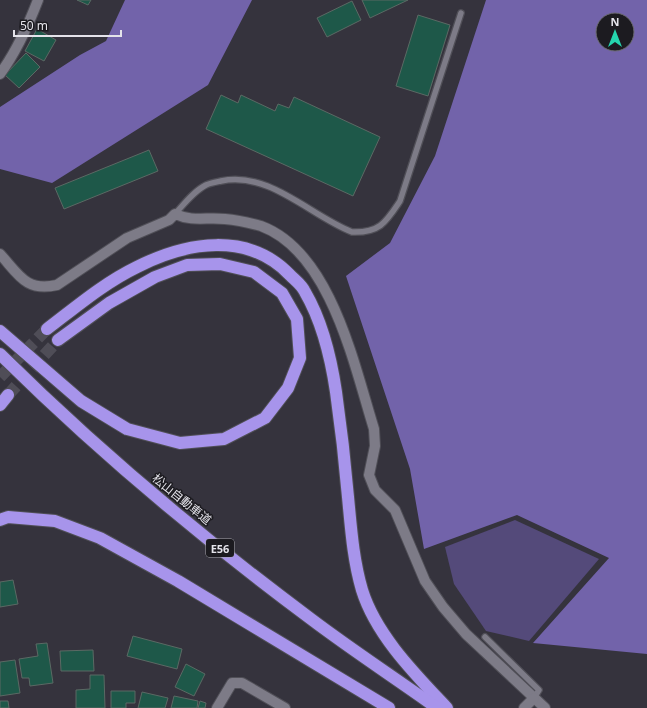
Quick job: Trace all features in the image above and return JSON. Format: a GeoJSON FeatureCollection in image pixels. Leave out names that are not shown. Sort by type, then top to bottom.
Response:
{"type":"FeatureCollection","features":[{"type":"Feature","properties":{"kind":"highway"},"geometry":{"type":"LineString","coordinates":[[48,329],[98,291],[137,267],[182,249],[211,244],[251,249],[281,265],[305,290],[320,322],[336,390],[353,548],[363,591],[384,635],[415,674],[447,708]]}},
{"type":"Feature","properties":{"kind":"highway"},"geometry":{"type":"LineString","coordinates":[[0,332],[81,401],[127,429],[180,443],[224,439],[265,418],[288,388],[300,358],[297,319],[282,293],[254,272],[220,264],[187,265],[155,277],[109,303],[58,340]]}},
{"type":"Feature","properties":{"kind":"highway","name":"松山自動車道"},"geometry":{"type":"LineString","coordinates":[[0,354],[43,397],[160,500],[311,619],[437,708]]}},
{"type":"Feature","properties":{"kind":"highway"},"geometry":{"type":"LineString","coordinates":[[0,406],[8,395]]}},
{"type":"Feature","properties":{"kind":"highway"},"geometry":{"type":"LineString","coordinates":[[0,520],[8,517],[55,521],[100,538],[178,581],[389,708]]}},
{"type":"Feature","properties":{"kind":"street"},"geometry":{"type":"LineString","coordinates":[[0,74],[11,59],[28,25],[38,0]]}},
{"type":"Feature","properties":{"kind":"street"},"geometry":{"type":"LineString","coordinates":[[0,254],[30,285],[44,288],[57,284],[127,238],[169,220],[175,214],[187,219],[225,219],[261,226],[286,242],[301,256],[320,280],[338,317],[374,428],[375,446],[369,475],[375,490],[395,510],[426,581],[443,607],[466,634],[545,708]]}},
{"type":"Feature","properties":{"kind":"street"},"geometry":{"type":"LineString","coordinates":[[217,708],[232,683],[242,683],[285,708]]}},
{"type":"Feature","properties":{"kind":"street"},"geometry":{"type":"LineString","coordinates":[[524,708],[534,698]]}},
{"type":"Feature","properties":{"kind":"lane"},"geometry":{"type":"LineString","coordinates":[[175,214],[190,197],[207,184],[228,180],[249,180],[271,187],[352,232],[366,232],[379,228],[388,219],[400,201],[461,13]]}},
{"type":"Feature","properties":{"kind":"lane"},"geometry":{"type":"LineString","coordinates":[[485,637],[539,690],[534,698]]}},
{"type":"Feature","properties":{"kind":"shaded area"},"geometry":{"type":"Polygon","coordinates":[[[125,0],[252,0],[208,85],[52,183],[0,169],[0,107],[80,55],[106,41],[125,0]]]}},
{"type":"Feature","properties":{"kind":"shaded area"},"geometry":{"type":"Polygon","coordinates":[[[486,0],[647,0],[647,654],[533,643],[609,558],[517,515],[424,549],[410,469],[346,276],[390,243],[435,156],[486,0]]]}},
{"type":"Feature","properties":{"kind":"shaded area"},"geometry":{"type":"Polygon","coordinates":[[[515,520],[599,559],[529,641],[486,631],[454,584],[445,547],[515,520]]]}},
{"type":"Feature","properties":{"kind":"building"},"geometry":{"type":"Polygon","coordinates":[[[77,0],[91,0],[88,5],[77,0]]]}},
{"type":"Feature","properties":{"kind":"building"},"geometry":{"type":"Polygon","coordinates":[[[362,0],[408,0],[370,18],[362,0]]]}},
{"type":"Feature","properties":{"kind":"building"},"geometry":{"type":"Polygon","coordinates":[[[352,1],[361,20],[327,37],[317,18],[352,1]]]}},
{"type":"Feature","properties":{"kind":"building"},"geometry":{"type":"Polygon","coordinates":[[[418,15],[450,25],[428,96],[396,86],[418,15]]]}},
{"type":"Feature","properties":{"kind":"building"},"geometry":{"type":"Polygon","coordinates":[[[37,29],[56,40],[44,61],[25,51],[37,29]]]}},
{"type":"Feature","properties":{"kind":"building"},"geometry":{"type":"Polygon","coordinates":[[[26,53],[40,67],[19,88],[5,75],[26,53]]]}},
{"type":"Feature","properties":{"kind":"building"},"geometry":{"type":"Polygon","coordinates":[[[221,95],[238,103],[241,95],[275,111],[278,104],[289,108],[294,97],[380,137],[353,196],[206,129],[221,95]]]}},
{"type":"Feature","properties":{"kind":"building"},"geometry":{"type":"Polygon","coordinates":[[[149,150],[158,171],[64,209],[55,188],[149,150]]]}},
{"type":"Feature","properties":{"kind":"building"},"geometry":{"type":"Polygon","coordinates":[[[13,580],[18,604],[0,607],[0,582],[13,580]]]}},
{"type":"Feature","properties":{"kind":"building"},"geometry":{"type":"Polygon","coordinates":[[[133,636],[182,649],[177,669],[127,656],[133,636]]]}},
{"type":"Feature","properties":{"kind":"building"},"geometry":{"type":"Polygon","coordinates":[[[47,643],[53,683],[30,686],[29,678],[22,678],[19,659],[38,656],[36,644],[47,643]]]}},
{"type":"Feature","properties":{"kind":"building"},"geometry":{"type":"Polygon","coordinates":[[[93,650],[94,671],[61,671],[60,651],[93,650]]]}},
{"type":"Feature","properties":{"kind":"building"},"geometry":{"type":"Polygon","coordinates":[[[15,660],[20,693],[0,696],[0,662],[15,660]]]}},
{"type":"Feature","properties":{"kind":"building"},"geometry":{"type":"Polygon","coordinates":[[[186,664],[205,674],[194,696],[175,687],[186,664]]]}},
{"type":"Feature","properties":{"kind":"building"},"geometry":{"type":"Polygon","coordinates":[[[90,675],[104,675],[105,708],[76,708],[76,690],[90,689],[90,675]]]}},
{"type":"Feature","properties":{"kind":"building"},"geometry":{"type":"Polygon","coordinates":[[[111,691],[135,691],[135,703],[126,703],[126,708],[111,708],[111,691]]]}},
{"type":"Feature","properties":{"kind":"building"},"geometry":{"type":"Polygon","coordinates":[[[142,692],[168,698],[165,708],[138,708],[142,692]]]}},
{"type":"Feature","properties":{"kind":"building"},"geometry":{"type":"Polygon","coordinates":[[[174,696],[198,701],[197,708],[171,708],[174,696]]]}},
{"type":"Feature","properties":{"kind":"building"},"geometry":{"type":"Polygon","coordinates":[[[0,701],[8,701],[9,708],[0,708],[0,701]]]}},
{"type":"Feature","properties":{"kind":"building"},"geometry":{"type":"Polygon","coordinates":[[[200,701],[206,703],[205,708],[198,708],[200,701]]]}},
{"type":"Feature","properties":{"kind":"tunnel"},"geometry":{"type":"LineString","coordinates":[[0,377],[47,329]]}},
{"type":"Feature","properties":{"kind":"tunnel"},"geometry":{"type":"LineString","coordinates":[[8,395],[58,340]]}}]}
